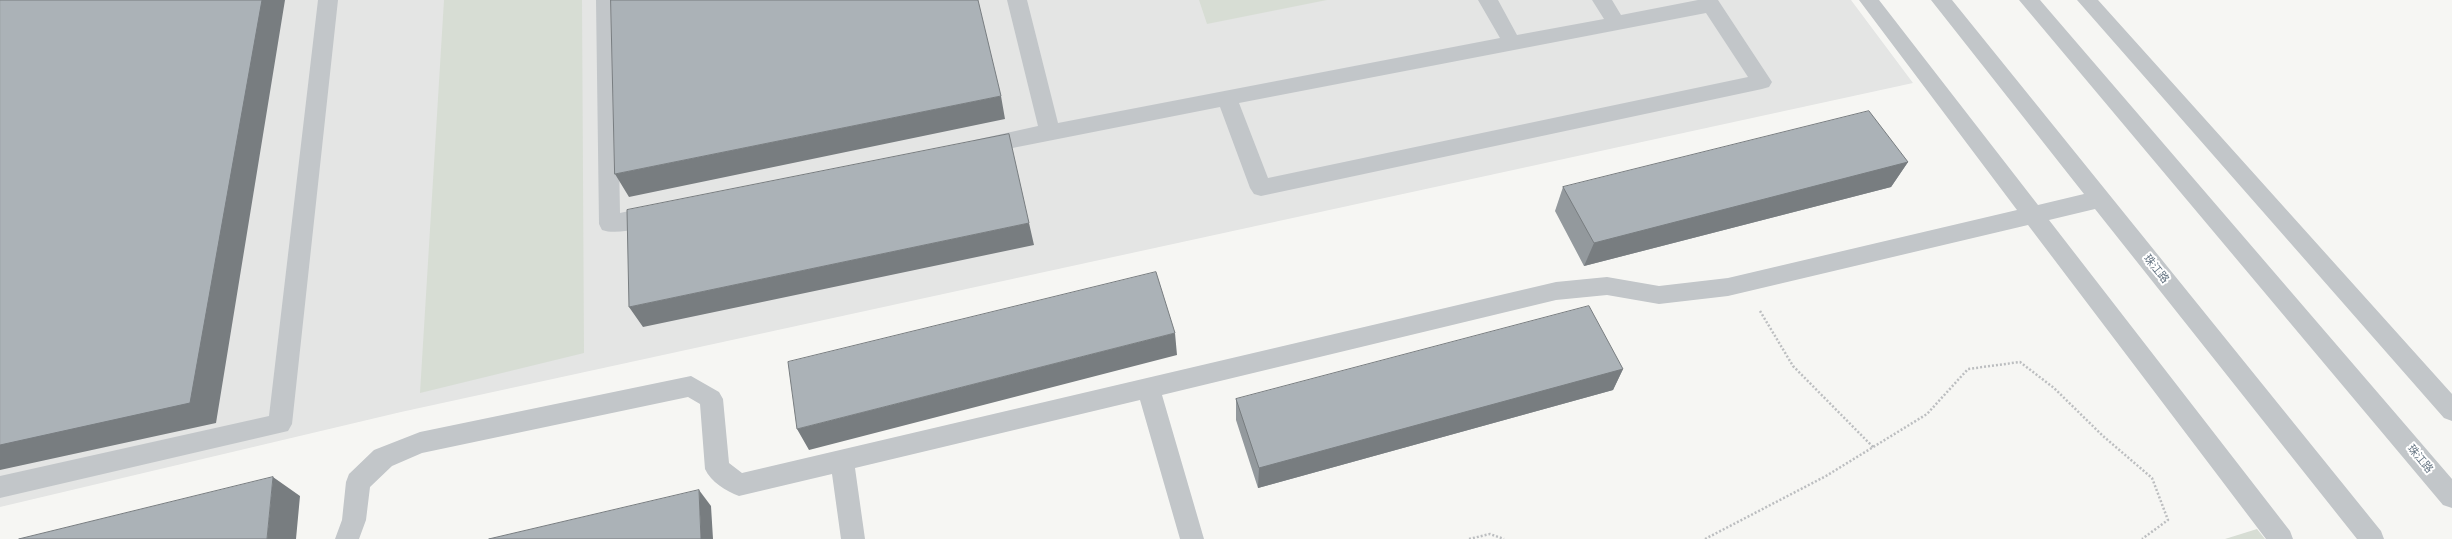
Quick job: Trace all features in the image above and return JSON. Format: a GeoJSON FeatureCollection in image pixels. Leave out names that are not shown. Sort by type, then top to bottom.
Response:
{"type":"FeatureCollection","features":[{"type":"Feature","properties":{"kind":"street"},"geometry":{"type":"LineString","coordinates":[[0,488],[280,424],[328,0]]}},
{"type":"Feature","properties":{"kind":"street"},"geometry":{"type":"LineString","coordinates":[[606,0],[610,224],[672,211]]}},
{"type":"Feature","properties":{"kind":"street"},"geometry":{"type":"LineString","coordinates":[[1017,0],[1050,132]]}},
{"type":"Feature","properties":{"kind":"street"},"geometry":{"type":"LineString","coordinates":[[1488,0],[1512,43]]}},
{"type":"Feature","properties":{"kind":"street"},"geometry":{"type":"LineString","coordinates":[[1602,0],[1616,23]]}},
{"type":"Feature","properties":{"kind":"street"},"geometry":{"type":"LineString","coordinates":[[1869,0],[2281,539]]}},
{"type":"Feature","properties":{"kind":"street","name":"珠江路"},"geometry":{"type":"LineString","coordinates":[[1941,0],[2372,539]]}},
{"type":"Feature","properties":{"kind":"street","name":"珠江路"},"geometry":{"type":"LineString","coordinates":[[2029,0],[2452,497]]}},
{"type":"Feature","properties":{"kind":"street"},"geometry":{"type":"LineString","coordinates":[[2087,0],[2452,411]]}},
{"type":"Feature","properties":{"kind":"street"},"geometry":{"type":"LineString","coordinates":[[965,150],[1050,132],[1616,23],[1709,2],[1762,82],[1261,188],[1228,98]]}},
{"type":"Feature","properties":{"kind":"street"},"geometry":{"type":"LineString","coordinates":[[347,539],[354,520],[358,482],[383,458],[420,443],[691,386],[711,399],[717,469],[740,485],[1556,291],[1607,286],[1659,294],[1744,284],[2100,199]]}},
{"type":"Feature","properties":{"kind":"street"},"geometry":{"type":"LineString","coordinates":[[1148,387],[1192,539]]}},
{"type":"Feature","properties":{"kind":"street"},"geometry":{"type":"LineString","coordinates":[[842,460],[852,539]]}},
{"type":"Feature","properties":{"kind":"path"},"geometry":{"type":"LineString","coordinates":[[1744,284],[1793,366],[1873,447]]}},
{"type":"Feature","properties":{"kind":"path"},"geometry":{"type":"LineString","coordinates":[[1705,539],[1712,537],[1826,476],[1927,414],[1968,369],[2020,362],[2054,388],[2103,436],[2152,478],[2168,520],[2142,539]]}},
{"type":"Feature","properties":{"kind":"path"},"geometry":{"type":"LineString","coordinates":[[1469,539],[1490,534],[1504,539]]}},
{"type":"Feature","properties":{"kind":"shaded area"},"geometry":{"type":"Polygon","coordinates":[[[0,0],[1851,0],[1913,83],[401,412],[0,507],[0,0]]]}},
{"type":"Feature","properties":{"kind":"shaded area"},"geometry":{"type":"Polygon","coordinates":[[[444,0],[582,0],[584,353],[420,393],[444,0]]]}},
{"type":"Feature","properties":{"kind":"shaded area"},"geometry":{"type":"Polygon","coordinates":[[[1199,0],[1327,0],[1207,24],[1199,0]]]}},
{"type":"Feature","properties":{"kind":"shaded area"},"geometry":{"type":"Polygon","coordinates":[[[2257,529],[2265,539],[2225,539],[2257,529]]]}},
{"type":"Feature","properties":{"kind":"building"},"geometry":{"type":"Polygon","coordinates":[[[0,0],[262,0],[190,403],[0,445],[0,0]]]}},
{"type":"Feature","properties":{"kind":"building"},"geometry":{"type":"Polygon","coordinates":[[[611,0],[978,0],[1001,96],[615,174],[611,0]]]}},
{"type":"Feature","properties":{"kind":"building"},"geometry":{"type":"Polygon","coordinates":[[[1869,111],[1908,162],[1594,243],[1563,187],[1869,111]]]}},
{"type":"Feature","properties":{"kind":"building"},"geometry":{"type":"Polygon","coordinates":[[[1009,134],[1029,223],[629,307],[627,210],[1009,134]]]}},
{"type":"Feature","properties":{"kind":"building"},"geometry":{"type":"Polygon","coordinates":[[[1156,272],[1175,333],[797,429],[788,362],[1156,272]]]}},
{"type":"Feature","properties":{"kind":"building"},"geometry":{"type":"Polygon","coordinates":[[[1589,306],[1623,369],[1259,468],[1236,399],[1589,306]]]}},
{"type":"Feature","properties":{"kind":"building"},"geometry":{"type":"Polygon","coordinates":[[[273,477],[267,539],[19,539],[273,477]]]}},
{"type":"Feature","properties":{"kind":"building"},"geometry":{"type":"Polygon","coordinates":[[[699,490],[701,539],[489,539],[699,490]]]}}]}
